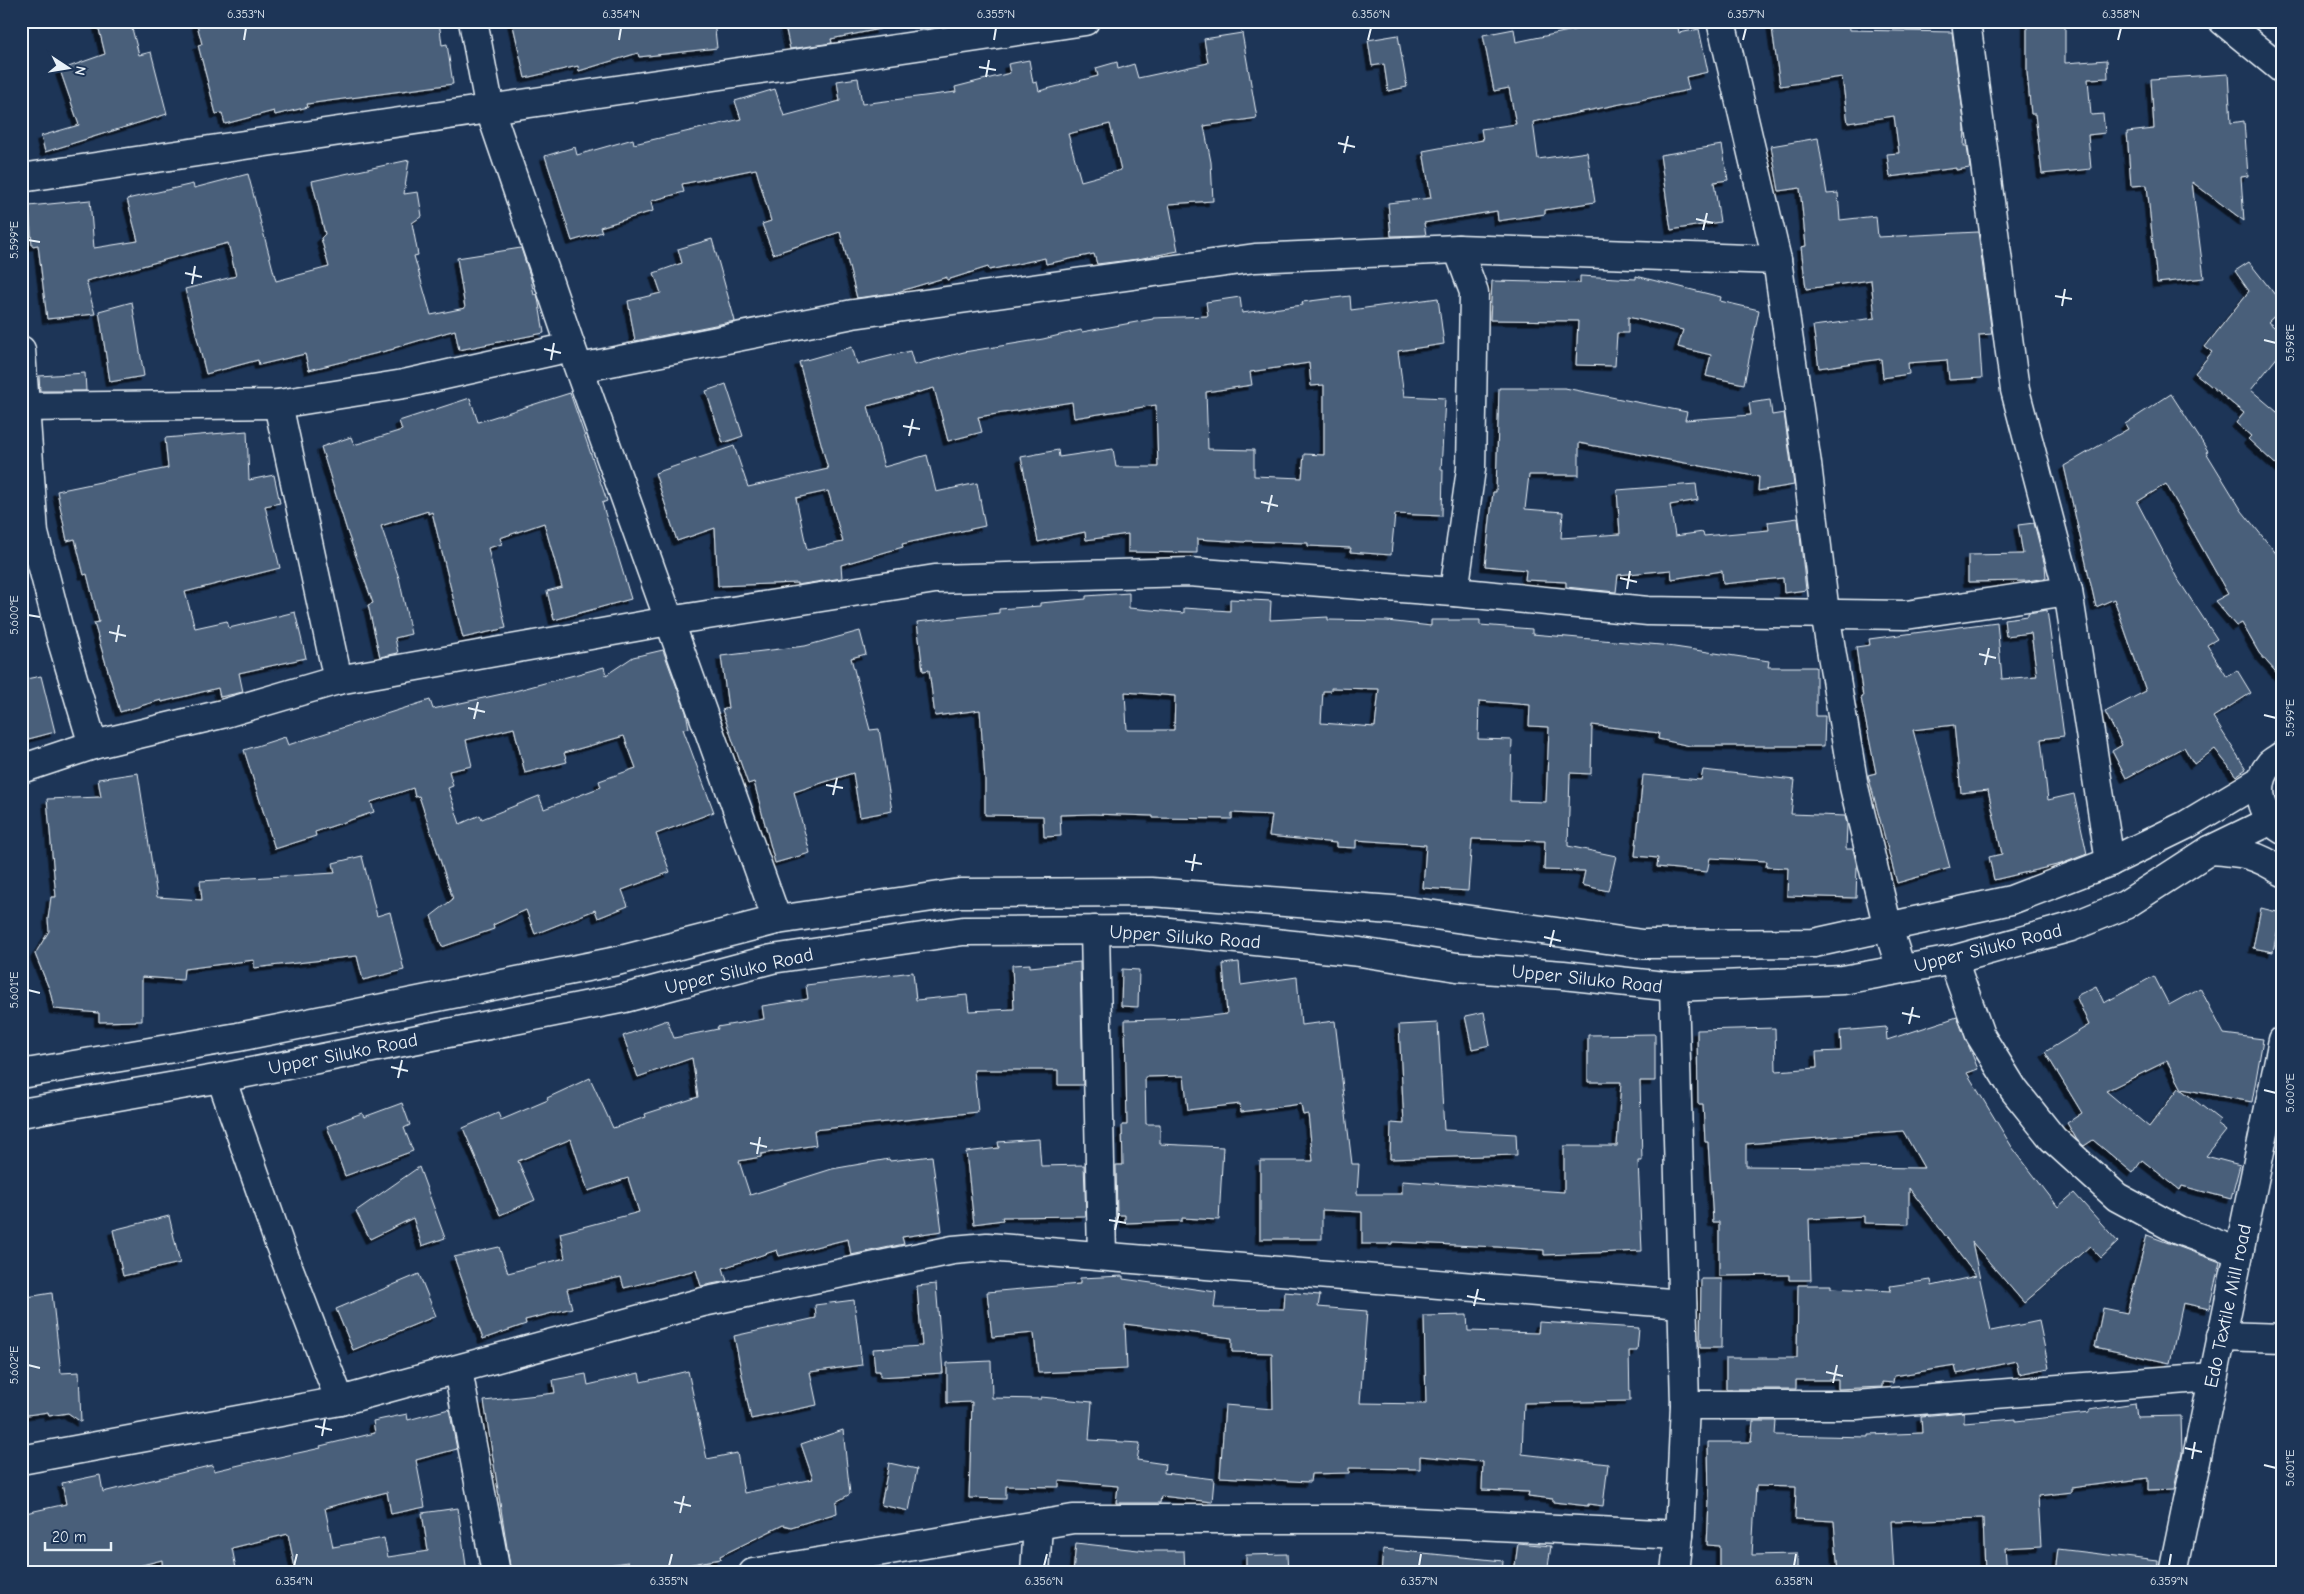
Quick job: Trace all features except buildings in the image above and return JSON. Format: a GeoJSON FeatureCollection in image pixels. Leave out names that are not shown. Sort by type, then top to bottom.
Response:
{"type":"FeatureCollection","features":[{"type":"Feature","properties":{"kind":"street"},"geometry":{"type":"LineString","coordinates":[[473,21],[490,110],[669,621],[777,920]]}},
{"type":"Feature","properties":{"kind":"street"},"geometry":{"type":"LineString","coordinates":[[21,178],[1085,21]]}},
{"type":"Feature","properties":{"kind":"street"},"geometry":{"type":"LineString","coordinates":[[1721,21],[1777,260],[1807,464],[1826,613],[1854,787],[1888,928],[1901,969]]}},
{"type":"Feature","properties":{"kind":"street"},"geometry":{"type":"LineString","coordinates":[[1966,21],[2015,390],[2068,591],[2110,862]]}},
{"type":"Feature","properties":{"kind":"street"},"geometry":{"type":"LineString","coordinates":[[2223,21],[2283,70]]}},
{"type":"Feature","properties":{"kind":"street"},"geometry":{"type":"LineString","coordinates":[[23,407],[278,404],[853,314],[1255,258],[1458,249],[1777,260]]}},
{"type":"Feature","properties":{"kind":"street"},"geometry":{"type":"LineString","coordinates":[[1454,592],[1471,469],[1474,292],[1458,249]]}},
{"type":"Feature","properties":{"kind":"street"},"geometry":{"type":"LineString","coordinates":[[21,350],[23,407],[34,533],[61,638],[93,745]]}},
{"type":"Feature","properties":{"kind":"street"},"geometry":{"type":"LineString","coordinates":[[278,404],[338,680]]}},
{"type":"Feature","properties":{"kind":"street"},"geometry":{"type":"LineString","coordinates":[[21,769],[93,745],[222,714],[338,680],[669,621],[935,579],[1189,572],[1454,592],[1648,612],[1906,615],[2068,591]]}},
{"type":"Feature","properties":{"kind":"street"},"geometry":{"type":"LineString","coordinates":[[2277,825],[2260,802],[2261,780],[2270,764],[2283,755]]}},
{"type":"Feature","properties":{"kind":"street","name":"Upper Siluko Road"},"geometry":{"type":"LineString","coordinates":[[21,1074],[238,1037],[597,965],[777,920],[960,893],[1151,892],[1406,911],[1642,944],[1814,944],[2011,900],[2110,862],[2186,825],[2261,780]]}},
{"type":"Feature","properties":{"kind":"street","name":"Upper Siluko Road"},"geometry":{"type":"LineString","coordinates":[[21,1113],[221,1078],[625,998],[772,959],[963,931],[1150,930],[1360,952],[1457,968],[1563,975],[1674,987],[1843,980],[1953,960],[2071,927],[2125,905],[2210,850],[2277,825]]}},
{"type":"Feature","properties":{"kind":"street"},"geometry":{"type":"LineString","coordinates":[[2210,850],[2244,852],[2267,861],[2283,872]]}},
{"type":"Feature","properties":{"kind":"street"},"geometry":{"type":"LineString","coordinates":[[1095,930],[1102,1256]]}},
{"type":"Feature","properties":{"kind":"street"},"geometry":{"type":"LineString","coordinates":[[1953,960],[1980,1035],[2014,1090],[2053,1139],[2117,1197],[2178,1230],[2239,1252]]}},
{"type":"Feature","properties":{"kind":"street"},"geometry":{"type":"LineString","coordinates":[[1674,987],[1685,1405],[1679,1535],[1675,1573]]}},
{"type":"Feature","properties":{"kind":"street","name":"Edo Textile Mill road"},"geometry":{"type":"LineString","coordinates":[[2173,1573],[2283,1040]]}},
{"type":"Feature","properties":{"kind":"street"},"geometry":{"type":"LineString","coordinates":[[221,1078],[279,1243],[340,1401]]}},
{"type":"Feature","properties":{"kind":"street"},"geometry":{"type":"LineString","coordinates":[[21,1460],[340,1401],[703,1302],[953,1250],[987,1247],[1682,1304]]}},
{"type":"Feature","properties":{"kind":"street"},"geometry":{"type":"LineString","coordinates":[[2221,1336],[2283,1338]]}},
{"type":"Feature","properties":{"kind":"street"},"geometry":{"type":"LineString","coordinates":[[458,1370],[496,1573]]}},
{"type":"Feature","properties":{"kind":"street"},"geometry":{"type":"LineString","coordinates":[[1685,1405],[1856,1405],[2214,1377]]}},
{"type":"Feature","properties":{"kind":"street"},"geometry":{"type":"LineString","coordinates":[[753,1573],[1073,1519],[1353,1519],[1679,1535]]}},
{"type":"Feature","properties":{"kind":"street"},"geometry":{"type":"LineString","coordinates":[[1035,1573],[1038,1525]]}}]}
